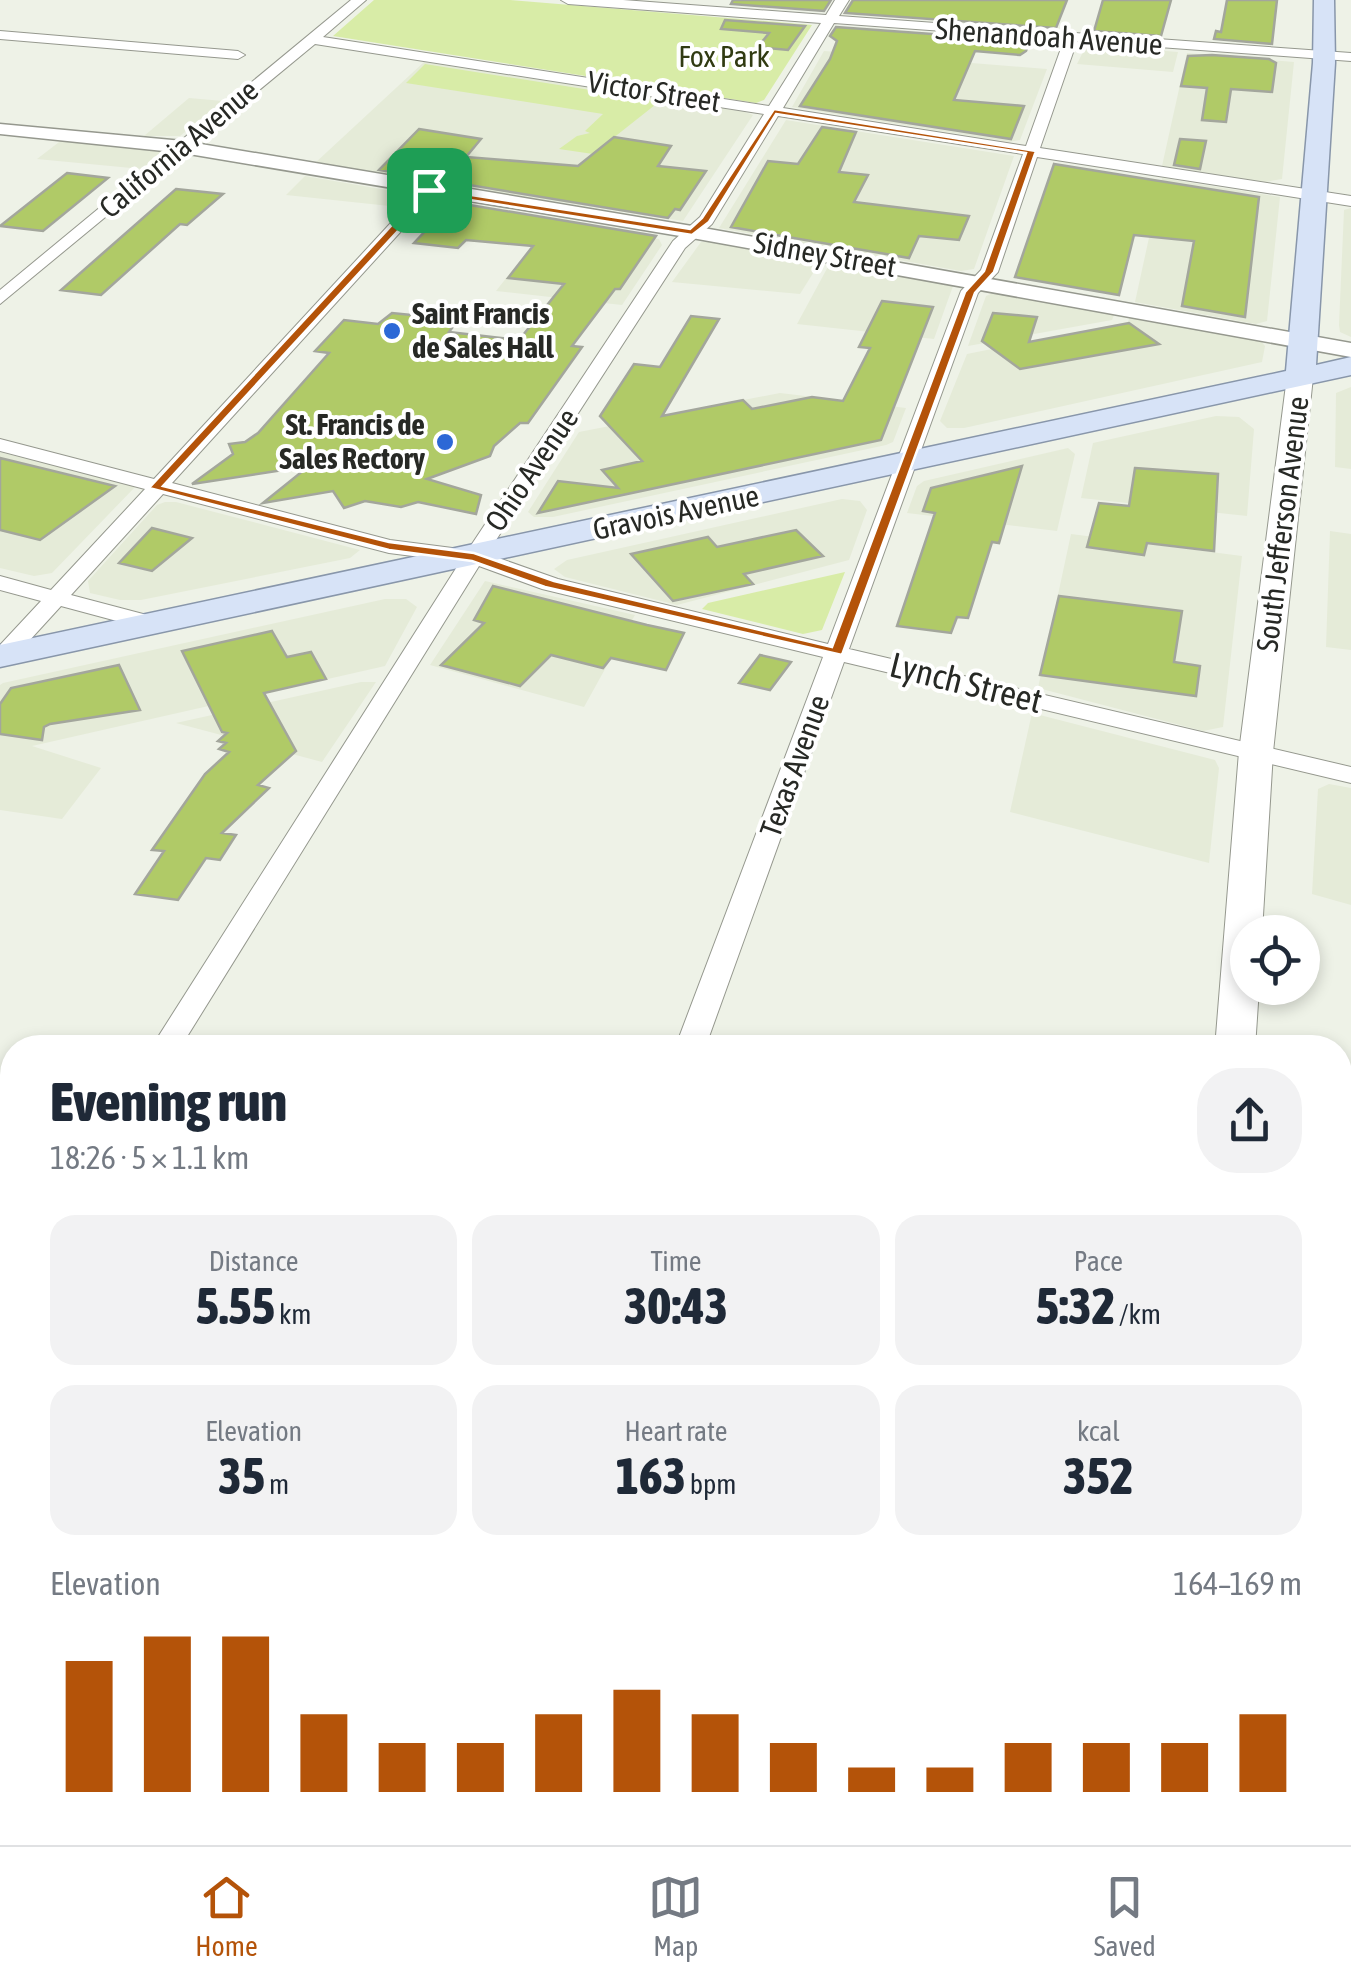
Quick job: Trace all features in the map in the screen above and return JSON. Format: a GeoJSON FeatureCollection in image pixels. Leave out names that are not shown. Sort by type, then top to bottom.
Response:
{"type":"FeatureCollection","features":[{"type":"Feature","properties":{"kind":"main road","name":"South Jefferson Avenue"},"geometry":{"type":"LineString","coordinates":[[1236,1035],[1256,752],[1300,377],[1324,56],[1324,0]]}},
{"type":"Feature","properties":{"kind":"main road","name":"Gravois Avenue"},"geometry":{"type":"LineString","coordinates":[[1,657],[1351,366]]}},
{"type":"Feature","properties":{"kind":"street","name":"California Avenue"},"geometry":{"type":"LineString","coordinates":[[0,299],[359,0]]}},
{"type":"Feature","properties":{"kind":"street","name":"Shenandoah Avenue"},"geometry":{"type":"LineString","coordinates":[[568,0],[1351,57]]}},
{"type":"Feature","properties":{"kind":"street","name":"Ohio Avenue"},"geometry":{"type":"LineString","coordinates":[[173,1035],[474,557],[679,245],[706,220],[842,0]]}},
{"type":"Feature","properties":{"kind":"street"},"geometry":{"type":"LineString","coordinates":[[0,35],[238,55]]}},
{"type":"Feature","properties":{"kind":"street","name":"Victor Street"},"geometry":{"type":"LineString","coordinates":[[312,39],[1351,200]]}},
{"type":"Feature","properties":{"kind":"street","name":"Texas Avenue"},"geometry":{"type":"LineString","coordinates":[[695,1035],[970,292],[989,272],[1071,39]]}},
{"type":"Feature","properties":{"kind":"street","name":"Sidney Street"},"geometry":{"type":"LineString","coordinates":[[0,129],[183,146],[980,282],[1351,350]]}},
{"type":"Feature","properties":{"kind":"street"},"geometry":{"type":"LineString","coordinates":[[1,657],[429,190]]}},
{"type":"Feature","properties":{"kind":"street","name":"Lynch Street"},"geometry":{"type":"LineString","coordinates":[[0,445],[389,546],[474,557],[550,584],[1351,774]]}},
{"type":"Feature","properties":{"kind":"street"},"geometry":{"type":"LineString","coordinates":[[0,583],[154,624]]}},
{"type":"Feature","properties":{"kind":"shaded area"},"geometry":{"type":"Polygon","coordinates":[[[1086,46],[1178,52],[1173,72],[1077,64],[1086,46]]]}},
{"type":"Feature","properties":{"kind":"shaded area"},"geometry":{"type":"Polygon","coordinates":[[[824,51],[1047,69],[1020,140],[1009,142],[792,107],[824,51]]]}},
{"type":"Feature","properties":{"kind":"shaded area"},"geometry":{"type":"Polygon","coordinates":[[[1187,53],[1294,62],[1282,179],[1265,182],[1162,166],[1187,53]]]}},
{"type":"Feature","properties":{"kind":"shaded area"},"geometry":{"type":"Polygon","coordinates":[[[424,62],[753,115],[683,221],[314,164],[424,62]]]}},
{"type":"Feature","properties":{"kind":"shaded area"},"geometry":{"type":"Polygon","coordinates":[[[189,98],[223,101],[180,136],[144,136],[189,98]]]}},
{"type":"Feature","properties":{"kind":"shaded area"},"geometry":{"type":"Polygon","coordinates":[[[786,120],[1014,156],[974,269],[961,271],[719,228],[786,120]]]}},
{"type":"Feature","properties":{"kind":"shaded area"},"geometry":{"type":"Polygon","coordinates":[[[63,139],[164,151],[142,169],[37,159],[63,139]]]}},
{"type":"Feature","properties":{"kind":"shaded area"},"geometry":{"type":"Polygon","coordinates":[[[305,176],[404,193],[407,198],[399,207],[286,195],[305,176]]]}},
{"type":"Feature","properties":{"kind":"shaded area"},"geometry":{"type":"Polygon","coordinates":[[[1162,178],[1280,197],[1267,321],[1256,324],[1135,302],[1162,178]]]}},
{"type":"Feature","properties":{"kind":"shaded area"},"geometry":{"type":"Polygon","coordinates":[[[1351,208],[1351,337],[1340,332],[1339,325],[1344,210],[1351,208]]]}},
{"type":"Feature","properties":{"kind":"shaded area"},"geometry":{"type":"Polygon","coordinates":[[[552,220],[659,239],[662,245],[622,305],[496,291],[552,220]]]}},
{"type":"Feature","properties":{"kind":"shaded area"},"geometry":{"type":"Polygon","coordinates":[[[701,242],[820,262],[800,294],[672,282],[701,242]]]}},
{"type":"Feature","properties":{"kind":"shaded area"},"geometry":{"type":"Polygon","coordinates":[[[830,263],[953,286],[934,339],[797,324],[830,263]]]}},
{"type":"Feature","properties":{"kind":"shaded area"},"geometry":{"type":"Polygon","coordinates":[[[986,296],[1114,315],[1112,320],[968,346],[986,296]]]}},
{"type":"Feature","properties":{"kind":"shaded area"},"geometry":{"type":"Polygon","coordinates":[[[1130,316],[1260,340],[1265,346],[1262,362],[964,428],[947,428],[940,421],[967,354],[1128,322],[1130,316]]]}},
{"type":"Feature","properties":{"kind":"shaded area"},"geometry":{"type":"Polygon","coordinates":[[[1351,387],[1351,469],[1335,467],[1336,393],[1351,387]]]}},
{"type":"Feature","properties":{"kind":"shaded area"},"geometry":{"type":"Polygon","coordinates":[[[780,393],[906,408],[893,442],[886,445],[553,517],[534,517],[528,512],[579,432],[780,393]]]}},
{"type":"Feature","properties":{"kind":"shaded area"},"geometry":{"type":"Polygon","coordinates":[[[1216,416],[1239,417],[1254,429],[1247,516],[1081,498],[1093,443],[1216,416]]]}},
{"type":"Feature","properties":{"kind":"shaded area"},"geometry":{"type":"Polygon","coordinates":[[[1068,448],[1075,454],[1057,531],[907,513],[917,486],[924,481],[1068,448]]]}},
{"type":"Feature","properties":{"kind":"shaded area"},"geometry":{"type":"Polygon","coordinates":[[[0,452],[136,486],[52,573],[34,576],[0,568],[0,452]]]}},
{"type":"Feature","properties":{"kind":"shaded area"},"geometry":{"type":"Polygon","coordinates":[[[842,499],[860,501],[867,510],[849,560],[677,605],[565,577],[554,569],[567,560],[842,499]]]}},
{"type":"Feature","properties":{"kind":"shaded area"},"geometry":{"type":"Polygon","coordinates":[[[165,502],[360,550],[350,558],[141,600],[90,593],[88,581],[157,505],[165,502]]]}},
{"type":"Feature","properties":{"kind":"shaded area"},"geometry":{"type":"Polygon","coordinates":[[[1330,531],[1351,534],[1351,650],[1326,647],[1330,531]]]}},
{"type":"Feature","properties":{"kind":"shaded area"},"geometry":{"type":"Polygon","coordinates":[[[1071,534],[1242,556],[1223,727],[1203,731],[1038,688],[1071,534]]]}},
{"type":"Feature","properties":{"kind":"shaded area"},"geometry":{"type":"Polygon","coordinates":[[[485,581],[635,615],[584,707],[430,665],[485,581]]]}},
{"type":"Feature","properties":{"kind":"shaded area"},"geometry":{"type":"Polygon","coordinates":[[[385,599],[406,599],[417,607],[385,666],[32,746],[101,768],[62,819],[0,810],[3,683],[385,599]]]}},
{"type":"Feature","properties":{"kind":"shaded area"},"geometry":{"type":"Polygon","coordinates":[[[361,682],[376,682],[322,762],[176,723],[361,682]]]}},
{"type":"Feature","properties":{"kind":"shaded area"},"geometry":{"type":"Polygon","coordinates":[[[1032,713],[1215,760],[1219,768],[1209,863],[1010,812],[1032,713]]]}},
{"type":"Feature","properties":{"kind":"shaded area"},"geometry":{"type":"Polygon","coordinates":[[[1329,784],[1351,788],[1351,905],[1312,894],[1318,789],[1329,784]]]}},
{"type":"Feature","properties":{"kind":"green space","name":"Fox Park"},"geometry":{"type":"Polygon","coordinates":[[[374,0],[510,0],[812,25],[764,100],[756,103],[333,36],[374,0]]]}},
{"type":"Feature","properties":{"kind":"green space"},"geometry":{"type":"Polygon","coordinates":[[[425,64],[660,101],[593,154],[559,149],[577,136],[590,133],[585,131],[603,114],[406,83],[425,64]]]}},
{"type":"Feature","properties":{"kind":"green space"},"geometry":{"type":"Polygon","coordinates":[[[845,572],[822,630],[803,634],[702,609],[708,603],[845,572]]]}},
{"type":"Feature","properties":{"kind":"building"},"geometry":{"type":"Polygon","coordinates":[[[733,0],[831,0],[824,11],[731,4],[733,0]]]}},
{"type":"Feature","properties":{"kind":"building"},"geometry":{"type":"Polygon","coordinates":[[[853,0],[1067,0],[1056,28],[845,13],[853,0]]]}},
{"type":"Feature","properties":{"kind":"building"},"geometry":{"type":"Polygon","coordinates":[[[1103,0],[1171,0],[1161,36],[1094,31],[1103,0]]]}},
{"type":"Feature","properties":{"kind":"building"},"geometry":{"type":"Polygon","coordinates":[[[1227,0],[1277,0],[1272,44],[1214,39],[1216,31],[1221,32],[1227,0]]]}},
{"type":"Feature","properties":{"kind":"building"},"geometry":{"type":"Polygon","coordinates":[[[725,20],[805,26],[788,50],[758,47],[769,33],[721,29],[725,20]]]}},
{"type":"Feature","properties":{"kind":"building"},"geometry":{"type":"Polygon","coordinates":[[[836,27],[1030,41],[1020,55],[975,51],[954,100],[1024,106],[1011,139],[800,106],[830,59],[837,41],[830,36],[836,27]]]}},
{"type":"Feature","properties":{"kind":"building"},"geometry":{"type":"Polygon","coordinates":[[[1188,56],[1269,59],[1276,63],[1272,92],[1231,89],[1226,122],[1202,120],[1207,88],[1181,86],[1188,56]]]}},
{"type":"Feature","properties":{"kind":"building"},"geometry":{"type":"Polygon","coordinates":[[[822,127],[856,132],[839,172],[868,175],[854,202],[969,216],[959,240],[919,236],[909,258],[731,227],[768,161],[798,164],[822,127]]]}},
{"type":"Feature","properties":{"kind":"building"},"geometry":{"type":"Polygon","coordinates":[[[419,129],[481,139],[466,157],[578,166],[614,137],[671,146],[658,166],[706,171],[680,210],[675,209],[668,218],[379,170],[419,129]]]}},
{"type":"Feature","properties":{"kind":"building"},"geometry":{"type":"Polygon","coordinates":[[[1180,139],[1206,141],[1200,169],[1174,165],[1180,139]]]}},
{"type":"Feature","properties":{"kind":"building"},"geometry":{"type":"Polygon","coordinates":[[[1054,164],[1259,197],[1245,317],[1182,306],[1194,241],[1134,235],[1119,295],[1015,277],[1054,164]]]}},
{"type":"Feature","properties":{"kind":"building"},"geometry":{"type":"Polygon","coordinates":[[[67,173],[108,178],[43,231],[0,226],[67,173]]]}},
{"type":"Feature","properties":{"kind":"building"},"geometry":{"type":"Polygon","coordinates":[[[176,189],[223,194],[187,225],[180,224],[101,295],[61,290],[176,189]]]}},
{"type":"Feature","properties":{"kind":"building"},"geometry":{"type":"Polygon","coordinates":[[[446,201],[656,236],[620,289],[615,289],[572,346],[582,347],[528,423],[520,423],[494,446],[490,456],[427,479],[481,495],[476,514],[418,502],[401,507],[365,501],[344,508],[333,491],[263,503],[309,466],[192,484],[233,454],[229,444],[245,442],[258,433],[329,353],[315,351],[344,320],[378,324],[392,313],[452,319],[458,320],[449,332],[519,340],[564,284],[508,278],[533,246],[466,240],[458,248],[414,243],[428,228],[422,227],[446,201]]]}},
{"type":"Feature","properties":{"kind":"building"},"geometry":{"type":"Polygon","coordinates":[[[882,301],[933,307],[881,440],[538,513],[558,481],[618,488],[602,470],[642,461],[600,416],[634,364],[660,367],[691,316],[719,319],[662,416],[743,400],[752,409],[812,397],[843,401],[870,348],[859,347],[882,301]]]}},
{"type":"Feature","properties":{"kind":"building"},"geometry":{"type":"Polygon","coordinates":[[[993,313],[1037,317],[1029,342],[1129,323],[1159,344],[1020,369],[982,341],[993,313]]]}},
{"type":"Feature","properties":{"kind":"building"},"geometry":{"type":"Polygon","coordinates":[[[0,458],[115,486],[40,540],[0,530],[0,458]]]}},
{"type":"Feature","properties":{"kind":"building"},"geometry":{"type":"Polygon","coordinates":[[[1022,466],[999,543],[992,542],[968,618],[957,617],[951,633],[897,626],[935,513],[923,511],[931,488],[1022,466]]]}},
{"type":"Feature","properties":{"kind":"building"},"geometry":{"type":"Polygon","coordinates":[[[1135,468],[1218,474],[1214,551],[1147,543],[1144,555],[1087,547],[1099,503],[1129,506],[1135,468]]]}},
{"type":"Feature","properties":{"kind":"building"},"geometry":{"type":"Polygon","coordinates":[[[152,528],[192,538],[152,571],[119,563],[152,528]]]}},
{"type":"Feature","properties":{"kind":"building"},"geometry":{"type":"Polygon","coordinates":[[[796,530],[823,556],[744,574],[753,584],[673,601],[631,554],[708,537],[717,547],[796,530]]]}},
{"type":"Feature","properties":{"kind":"building"},"geometry":{"type":"Polygon","coordinates":[[[493,586],[684,633],[666,670],[611,658],[603,668],[551,655],[520,686],[441,665],[484,623],[474,620],[493,586]]]}},
{"type":"Feature","properties":{"kind":"building"},"geometry":{"type":"Polygon","coordinates":[[[1059,596],[1182,611],[1174,662],[1200,666],[1196,696],[1040,675],[1059,596]]]}},
{"type":"Feature","properties":{"kind":"building"},"geometry":{"type":"Polygon","coordinates":[[[272,631],[287,657],[311,652],[326,679],[264,693],[296,751],[258,785],[269,788],[222,833],[236,835],[220,860],[206,858],[178,900],[135,894],[164,851],[152,850],[205,774],[229,752],[219,749],[226,743],[218,741],[227,733],[222,732],[182,651],[272,631]]]}},
{"type":"Feature","properties":{"kind":"building"},"geometry":{"type":"Polygon","coordinates":[[[760,655],[791,662],[770,690],[739,683],[760,655]]]}},
{"type":"Feature","properties":{"kind":"building"},"geometry":{"type":"Polygon","coordinates":[[[119,665],[140,710],[50,724],[44,727],[42,740],[0,734],[0,704],[11,688],[119,665]]]}},
{"type":"Feature","properties":{"kind":"place","name":"Saint Francis de Sales Hall"},"geometry":{"type":"Point","coordinates":[392,331]}},
{"type":"Feature","properties":{"kind":"place","name":"St. Francis de Sales Rectory"},"geometry":{"type":"Point","coordinates":[445,442]}},
{"type":"Feature","properties":{"kind":"route"},"geometry":{"type":"LineString","coordinates":[[774,111],[1032,151],[989,272],[970,292],[837,652],[550,584],[474,557],[389,546],[155,488],[429,190],[692,232],[706,220],[774,111]]}}]}
